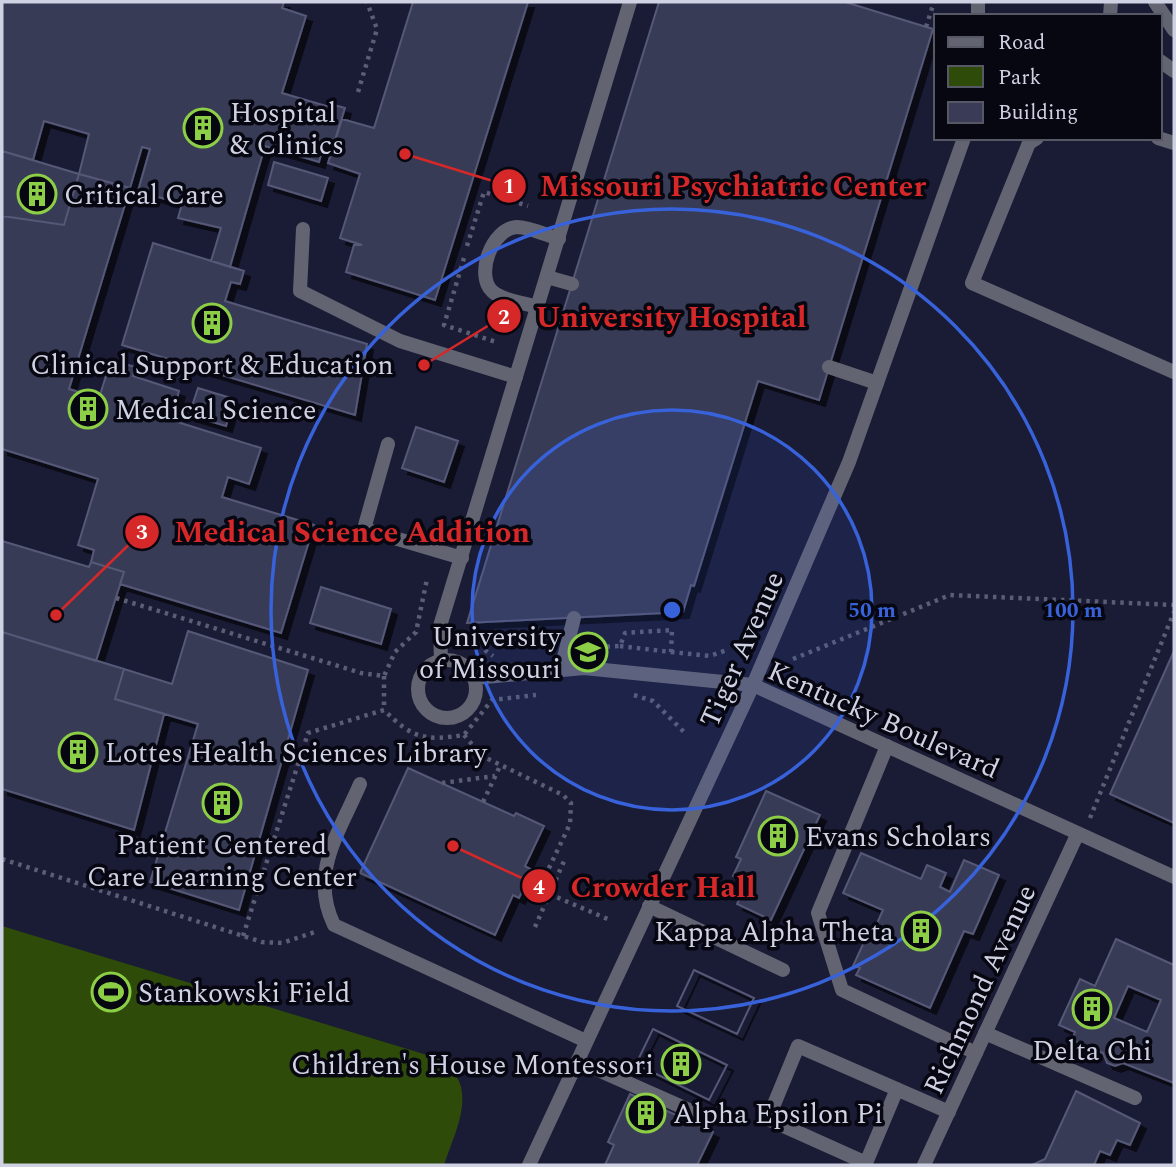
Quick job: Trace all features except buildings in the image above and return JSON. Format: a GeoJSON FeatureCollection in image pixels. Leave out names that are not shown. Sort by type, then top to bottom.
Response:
{"type":"FeatureCollection","features":[{"type":"Feature","properties":{"kind":"street"},"geometry":{"type":"LineString","coordinates":[[441,661],[440,626],[630,2]]}},
{"type":"Feature","properties":{"kind":"street"},"geometry":{"type":"LineString","coordinates":[[1155,2],[1174,30]]}},
{"type":"Feature","properties":{"kind":"street","name":"Tiger Avenue"},"geometry":{"type":"LineString","coordinates":[[529,1165],[752,685],[849,462],[963,140]]}},
{"type":"Feature","properties":{"kind":"street"},"geometry":{"type":"LineString","coordinates":[[1034,140],[1029,143],[972,283],[1174,372]]}},
{"type":"Feature","properties":{"kind":"street"},"geometry":{"type":"LineString","coordinates":[[538,307],[495,294],[488,286],[485,272],[495,240],[505,230],[518,227],[559,239]]}},
{"type":"Feature","properties":{"kind":"street"},"geometry":{"type":"LineString","coordinates":[[303,229],[300,291],[400,341],[516,377]]}},
{"type":"Feature","properties":{"kind":"street"},"geometry":{"type":"LineString","coordinates":[[547,277],[572,284]]}},
{"type":"Feature","properties":{"kind":"street"},"geometry":{"type":"LineString","coordinates":[[829,367],[877,383]]}},
{"type":"Feature","properties":{"kind":"street"},"geometry":{"type":"LineString","coordinates":[[388,444],[363,529],[462,558]]}},
{"type":"Feature","properties":{"kind":"street"},"geometry":{"type":"LineString","coordinates":[[561,669],[574,618]]}},
{"type":"Feature","properties":{"kind":"street"},"geometry":{"type":"LineString","coordinates":[[441,661],[458,662],[474,678],[476,695],[467,711],[451,719],[432,715],[420,702],[418,682],[429,666],[441,661]]}},
{"type":"Feature","properties":{"kind":"street","name":"Kentucky Boulevard"},"geometry":{"type":"LineString","coordinates":[[474,678],[584,668],[752,685],[1174,877]]}},
{"type":"Feature","properties":{"kind":"street"},"geometry":{"type":"LineString","coordinates":[[887,746],[818,913],[842,990],[975,1054]]}},
{"type":"Feature","properties":{"kind":"street"},"geometry":{"type":"LineString","coordinates":[[359,784],[330,852],[322,880],[324,904],[334,925],[586,1041]]}},
{"type":"Feature","properties":{"kind":"street","name":"Richmond Avenue"},"geometry":{"type":"LineString","coordinates":[[924,1165],[1078,833]]}},
{"type":"Feature","properties":{"kind":"street"},"geometry":{"type":"LineString","coordinates":[[649,906],[783,970]]}},
{"type":"Feature","properties":{"kind":"street"},"geometry":{"type":"LineString","coordinates":[[985,1033],[1135,1098]]}},
{"type":"Feature","properties":{"kind":"street"},"geometry":{"type":"LineString","coordinates":[[897,1089],[866,1163],[768,1119],[798,1046],[897,1089],[949,1112]]}},
{"type":"Feature","properties":{"kind":"street"},"geometry":{"type":"LineString","coordinates":[[578,1061],[707,1118]]}},
{"type":"Feature","properties":{"kind":"path"},"geometry":{"type":"LineString","coordinates":[[358,92],[377,29],[367,2]]}},
{"type":"Feature","properties":{"kind":"path"},"geometry":{"type":"LineString","coordinates":[[926,27],[934,2]]}},
{"type":"Feature","properties":{"kind":"path"},"geometry":{"type":"LineString","coordinates":[[427,579],[415,632],[394,652],[384,676],[384,710],[402,728],[428,740],[464,735],[492,700],[548,694]]}},
{"type":"Feature","properties":{"kind":"path"},"geometry":{"type":"LineString","coordinates":[[793,660],[950,595],[1174,605]]}},
{"type":"Feature","properties":{"kind":"path"},"geometry":{"type":"LineString","coordinates":[[116,598],[361,673],[384,676]]}},
{"type":"Feature","properties":{"kind":"path"},"geometry":{"type":"LineString","coordinates":[[1089,818],[1174,612]]}},
{"type":"Feature","properties":{"kind":"path"},"geometry":{"type":"LineString","coordinates":[[620,646],[625,633],[673,630],[671,652]]}},
{"type":"Feature","properties":{"kind":"path"},"geometry":{"type":"LineString","coordinates":[[471,640],[495,658],[506,656]]}},
{"type":"Feature","properties":{"kind":"path"},"geometry":{"type":"LineString","coordinates":[[566,648],[620,646],[710,656],[727,650]]}},
{"type":"Feature","properties":{"kind":"path"},"geometry":{"type":"LineString","coordinates":[[622,693],[653,701],[684,732]]}},
{"type":"Feature","properties":{"kind":"path"},"geometry":{"type":"LineString","coordinates":[[243,936],[308,733],[384,710]]}},
{"type":"Feature","properties":{"kind":"path"},"geometry":{"type":"LineString","coordinates":[[464,735],[482,756],[563,795],[571,803],[570,824],[539,889]]}},
{"type":"Feature","properties":{"kind":"path"},"geometry":{"type":"LineString","coordinates":[[483,802],[500,766]]}},
{"type":"Feature","properties":{"kind":"path"},"geometry":{"type":"LineString","coordinates":[[442,783],[495,776]]}},
{"type":"Feature","properties":{"kind":"path"},"geometry":{"type":"LineString","coordinates":[[2,859],[262,942],[282,943],[334,925]]}},
{"type":"Feature","properties":{"kind":"path"},"geometry":{"type":"LineString","coordinates":[[535,927],[564,861]]}},
{"type":"Feature","properties":{"kind":"path"},"geometry":{"type":"LineString","coordinates":[[526,884],[610,920]]}},
{"type":"Feature","properties":{"kind":"green space","name":"Stankowski Field"},"geometry":{"type":"Polygon","coordinates":[[[2,926],[437,1058],[451,1069],[459,1080],[462,1094],[459,1122],[444,1165],[2,1165],[2,926]]]}},
{"type":"Feature","properties":{"kind":"place","name":"Hospital & Clinics"},"geometry":{"type":"Point","coordinates":[203,128]}},
{"type":"Feature","properties":{"kind":"place","name":"Missouri Psychiatric Center"},"geometry":{"type":"Point","coordinates":[405,154]}},
{"type":"Feature","properties":{"kind":"place","name":"Critical Care"},"geometry":{"type":"Point","coordinates":[37,194]}},
{"type":"Feature","properties":{"kind":"place","name":"Clinical Support & Education"},"geometry":{"type":"Point","coordinates":[212,323]}},
{"type":"Feature","properties":{"kind":"place","name":"University Hospital"},"geometry":{"type":"Point","coordinates":[424,365]}},
{"type":"Feature","properties":{"kind":"place","name":"Medical Science"},"geometry":{"type":"Point","coordinates":[88,409]}},
{"type":"Feature","properties":{"kind":"place","name":"Medical Science Addition"},"geometry":{"type":"Point","coordinates":[56,615]}},
{"type":"Feature","properties":{"kind":"place","name":"University of Missouri"},"geometry":{"type":"Point","coordinates":[588,652]}},
{"type":"Feature","properties":{"kind":"place","name":"Lottes Health Sciences Library"},"geometry":{"type":"Point","coordinates":[78,752]}},
{"type":"Feature","properties":{"kind":"place","name":"Patient Centered Care Learning Center"},"geometry":{"type":"Point","coordinates":[222,803]}},
{"type":"Feature","properties":{"kind":"place","name":"Evans Scholars"},"geometry":{"type":"Point","coordinates":[778,836]}},
{"type":"Feature","properties":{"kind":"place","name":"Crowder Hall"},"geometry":{"type":"Point","coordinates":[453,846]}},
{"type":"Feature","properties":{"kind":"place","name":"Kappa Alpha Theta"},"geometry":{"type":"Point","coordinates":[921,931]}},
{"type":"Feature","properties":{"kind":"place","name":"Stankowski Field"},"geometry":{"type":"Point","coordinates":[111,992]}},
{"type":"Feature","properties":{"kind":"place","name":"Delta Chi"},"geometry":{"type":"Point","coordinates":[1092,1009]}},
{"type":"Feature","properties":{"kind":"place","name":"Children's House Montessori"},"geometry":{"type":"Point","coordinates":[681,1064]}},
{"type":"Feature","properties":{"kind":"place","name":"Alpha Epsilon Pi"},"geometry":{"type":"Point","coordinates":[646,1113]}}]}
